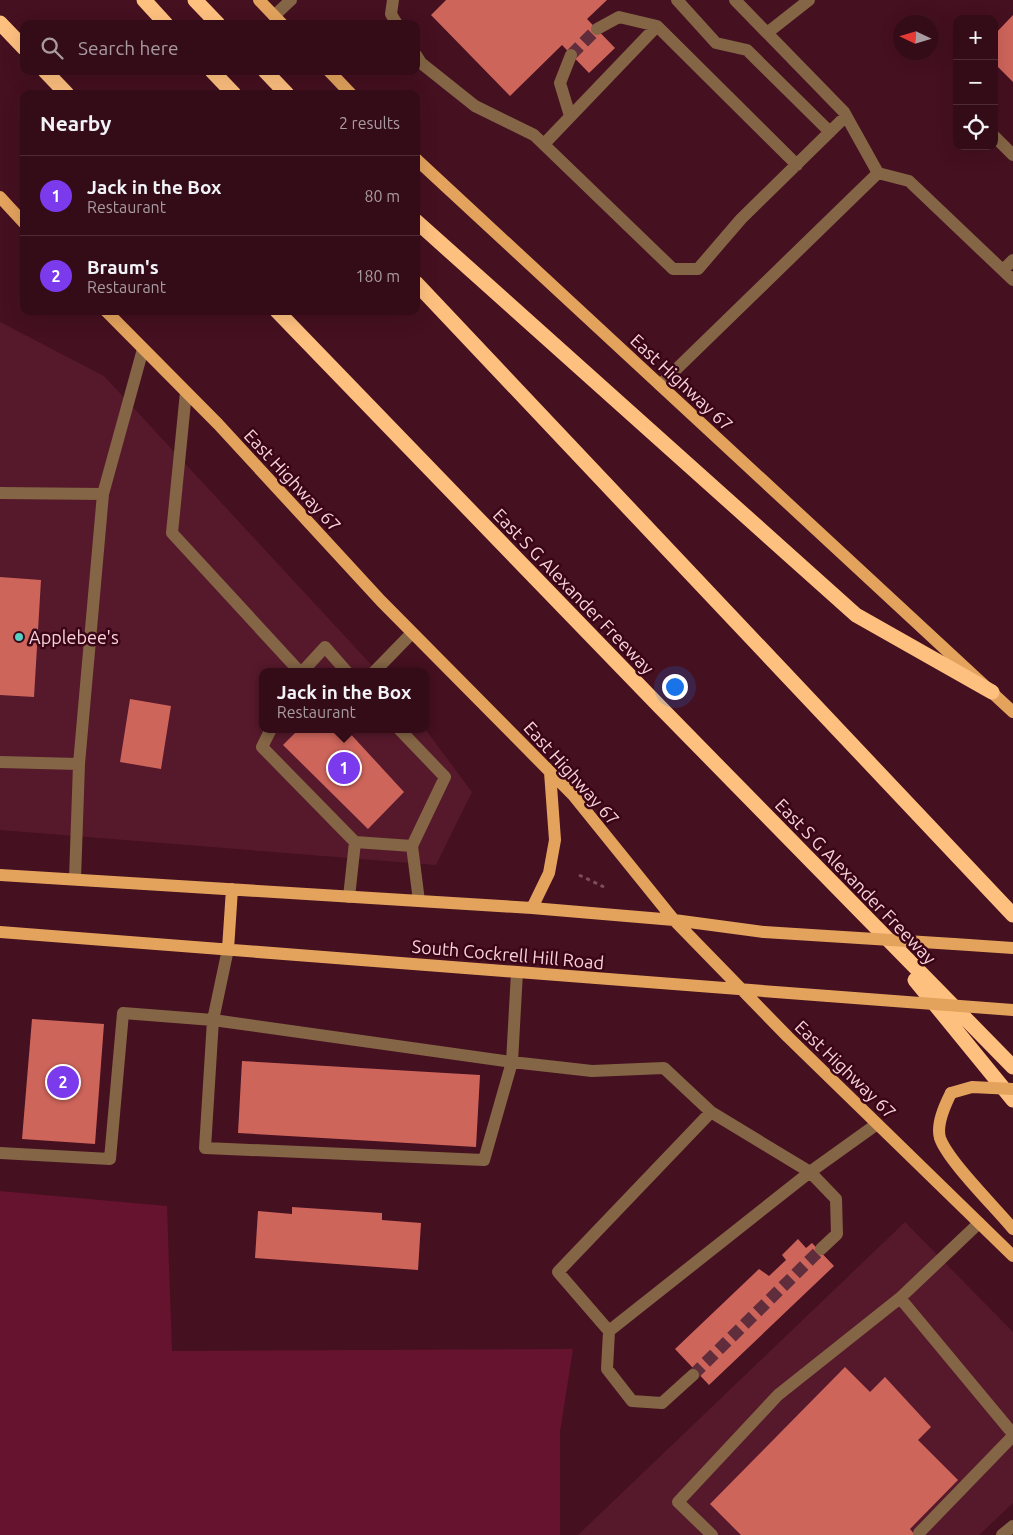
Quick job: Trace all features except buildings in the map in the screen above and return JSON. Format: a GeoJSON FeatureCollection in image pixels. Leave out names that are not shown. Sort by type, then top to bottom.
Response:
{"type":"FeatureCollection","features":[{"type":"Feature","properties":{"kind":"highway"},"geometry":{"type":"LineString","coordinates":[[144,0],[162,20]]}},
{"type":"Feature","properties":{"kind":"highway"},"geometry":{"type":"LineString","coordinates":[[195,0],[214,20]]}},
{"type":"Feature","properties":{"kind":"highway"},"geometry":{"type":"LineString","coordinates":[[0,23],[20,44]]}},
{"type":"Feature","properties":{"kind":"highway"},"geometry":{"type":"LineString","coordinates":[[49,75],[63,90]]}},
{"type":"Feature","properties":{"kind":"highway"},"geometry":{"type":"LineString","coordinates":[[216,75],[230,90]]}},
{"type":"Feature","properties":{"kind":"highway"},"geometry":{"type":"LineString","coordinates":[[269,75],[283,90]]}},
{"type":"Feature","properties":{"kind":"highway"},"geometry":{"type":"LineString","coordinates":[[420,224],[856,615],[992,692]]}},
{"type":"Feature","properties":{"kind":"highway"},"geometry":{"type":"LineString","coordinates":[[420,287],[1013,915]]}},
{"type":"Feature","properties":{"kind":"highway","name":"East S G Alexander Freeway"},"geometry":{"type":"LineString","coordinates":[[281,315],[855,907],[1013,1067]]}},
{"type":"Feature","properties":{"kind":"highway"},"geometry":{"type":"LineString","coordinates":[[855,907],[1013,1100]]}},
{"type":"Feature","properties":{"kind":"main road"},"geometry":{"type":"LineString","coordinates":[[259,0],[278,20]]}},
{"type":"Feature","properties":{"kind":"main road"},"geometry":{"type":"LineString","coordinates":[[333,75],[347,90]]}},
{"type":"Feature","properties":{"kind":"main road","name":"East Highway 67"},"geometry":{"type":"LineString","coordinates":[[420,162],[1013,712]]}},
{"type":"Feature","properties":{"kind":"main road"},"geometry":{"type":"LineString","coordinates":[[0,197],[20,219]]}},
{"type":"Feature","properties":{"kind":"main road","name":"East Highway 67"},"geometry":{"type":"LineString","coordinates":[[110,315],[186,392],[412,633],[573,795],[674,920],[788,1037],[1013,1256]]}},
{"type":"Feature","properties":{"kind":"main road"},"geometry":{"type":"LineString","coordinates":[[532,908],[549,873],[555,840],[550,772]]}},
{"type":"Feature","properties":{"kind":"main road"},"geometry":{"type":"LineString","coordinates":[[0,874],[532,908],[674,920],[764,932],[1013,948]]}},
{"type":"Feature","properties":{"kind":"main road"},"geometry":{"type":"LineString","coordinates":[[228,950],[232,889]]}},
{"type":"Feature","properties":{"kind":"main road","name":"South Cockrell Hill Road"},"geometry":{"type":"LineString","coordinates":[[0,932],[1013,1010]]}},
{"type":"Feature","properties":{"kind":"main road"},"geometry":{"type":"LineString","coordinates":[[1013,1090],[972,1087],[951,1093],[943,1108],[940,1136],[952,1158],[1013,1229]]}},
{"type":"Feature","properties":{"kind":"street"},"geometry":{"type":"LineString","coordinates":[[278,20],[291,0]]}},
{"type":"Feature","properties":{"kind":"street"},"geometry":{"type":"LineString","coordinates":[[393,0],[391,14],[395,20]]}},
{"type":"Feature","properties":{"kind":"street"},"geometry":{"type":"LineString","coordinates":[[677,0],[716,43],[747,50],[830,132]]}},
{"type":"Feature","properties":{"kind":"street"},"geometry":{"type":"LineString","coordinates":[[735,0],[846,116],[878,173],[910,181],[1013,280]]}},
{"type":"Feature","properties":{"kind":"street"},"geometry":{"type":"LineString","coordinates":[[767,33],[809,0]]}},
{"type":"Feature","properties":{"kind":"street"},"geometry":{"type":"LineString","coordinates":[[597,29],[619,17],[657,26],[796,165]]}},
{"type":"Feature","properties":{"kind":"street"},"geometry":{"type":"LineString","coordinates":[[544,144],[657,26]]}},
{"type":"Feature","properties":{"kind":"street"},"geometry":{"type":"LineString","coordinates":[[570,116],[560,83],[571,55]]}},
{"type":"Feature","properties":{"kind":"street"},"geometry":{"type":"LineString","coordinates":[[420,61],[475,106],[534,135],[673,269],[698,269],[741,219],[846,116]]}},
{"type":"Feature","properties":{"kind":"street"},"geometry":{"type":"LineString","coordinates":[[998,140],[1013,155]]}},
{"type":"Feature","properties":{"kind":"street"},"geometry":{"type":"LineString","coordinates":[[660,385],[878,173]]}},
{"type":"Feature","properties":{"kind":"street"},"geometry":{"type":"LineString","coordinates":[[1003,270],[1013,260]]}},
{"type":"Feature","properties":{"kind":"street"},"geometry":{"type":"LineString","coordinates":[[75,879],[80,764],[103,494],[144,349]]}},
{"type":"Feature","properties":{"kind":"street"},"geometry":{"type":"LineString","coordinates":[[186,392],[172,533],[297,668]]}},
{"type":"Feature","properties":{"kind":"street"},"geometry":{"type":"LineString","coordinates":[[0,493],[103,494]]}},
{"type":"Feature","properties":{"kind":"street"},"geometry":{"type":"LineString","coordinates":[[378,668],[412,633]]}},
{"type":"Feature","properties":{"kind":"street"},"geometry":{"type":"LineString","coordinates":[[305,668],[325,647],[343,668]]}},
{"type":"Feature","properties":{"kind":"street"},"geometry":{"type":"LineString","coordinates":[[269,733],[262,747],[355,842],[412,846]]}},
{"type":"Feature","properties":{"kind":"street"},"geometry":{"type":"LineString","coordinates":[[403,733],[445,777],[412,846],[419,901]]}},
{"type":"Feature","properties":{"kind":"street"},"geometry":{"type":"LineString","coordinates":[[0,762],[80,764]]}},
{"type":"Feature","properties":{"kind":"street"},"geometry":{"type":"LineString","coordinates":[[349,897],[355,842]]}},
{"type":"Feature","properties":{"kind":"street"},"geometry":{"type":"LineString","coordinates":[[228,950],[213,1020],[205,1148],[484,1160],[512,1062],[517,972]]}},
{"type":"Feature","properties":{"kind":"street"},"geometry":{"type":"LineString","coordinates":[[0,1153],[110,1160],[123,1013],[213,1020],[512,1062],[592,1071],[664,1068],[711,1112],[810,1172],[836,1198],[837,1234],[822,1248]]}},
{"type":"Feature","properties":{"kind":"street"},"geometry":{"type":"LineString","coordinates":[[693,1375],[662,1403],[632,1401],[607,1369],[609,1331],[558,1272],[711,1112]]}},
{"type":"Feature","properties":{"kind":"street"},"geometry":{"type":"LineString","coordinates":[[609,1331],[810,1172],[877,1124]]}},
{"type":"Feature","properties":{"kind":"street"},"geometry":{"type":"LineString","coordinates":[[712,1535],[678,1502],[778,1395],[900,1298],[979,1223]]}},
{"type":"Feature","properties":{"kind":"street"},"geometry":{"type":"LineString","coordinates":[[900,1298],[1013,1435],[919,1533]]}},
{"type":"Feature","properties":{"kind":"street"},"geometry":{"type":"LineString","coordinates":[[1002,1535],[1013,1526]]}},
{"type":"Feature","properties":{"kind":"path"},"geometry":{"type":"LineString","coordinates":[[579,875],[604,887]]}},
{"type":"Feature","properties":{"kind":"shaded area"},"geometry":{"type":"Polygon","coordinates":[[[0,322],[104,376],[374,668],[259,668],[259,733],[428,733],[472,792],[436,865],[0,830],[0,322]]]}},
{"type":"Feature","properties":{"kind":"shaded area"},"geometry":{"type":"Polygon","coordinates":[[[0,1191],[167,1206],[172,1351],[573,1349],[560,1432],[560,1535],[0,1535],[0,1191]]]}},
{"type":"Feature","properties":{"kind":"shaded area"},"geometry":{"type":"Polygon","coordinates":[[[905,1222],[1013,1332],[1013,1503],[979,1535],[578,1535],[905,1222]]]}},
{"type":"Feature","properties":{"kind":"tunnel"},"geometry":{"type":"LineString","coordinates":[[571,55],[597,29]]}},
{"type":"Feature","properties":{"kind":"tunnel"},"geometry":{"type":"LineString","coordinates":[[693,1375],[821,1249]]}},
{"type":"Feature","properties":{"kind":"place","name":"Applebee's"},"geometry":{"type":"Point","coordinates":[19,637]}},
{"type":"Feature","properties":{"kind":"place","name":"Jack in the Box"},"geometry":{"type":"Point","coordinates":[344,768]}},
{"type":"Feature","properties":{"kind":"place","name":"Braum's"},"geometry":{"type":"Point","coordinates":[63,1082]}}]}
